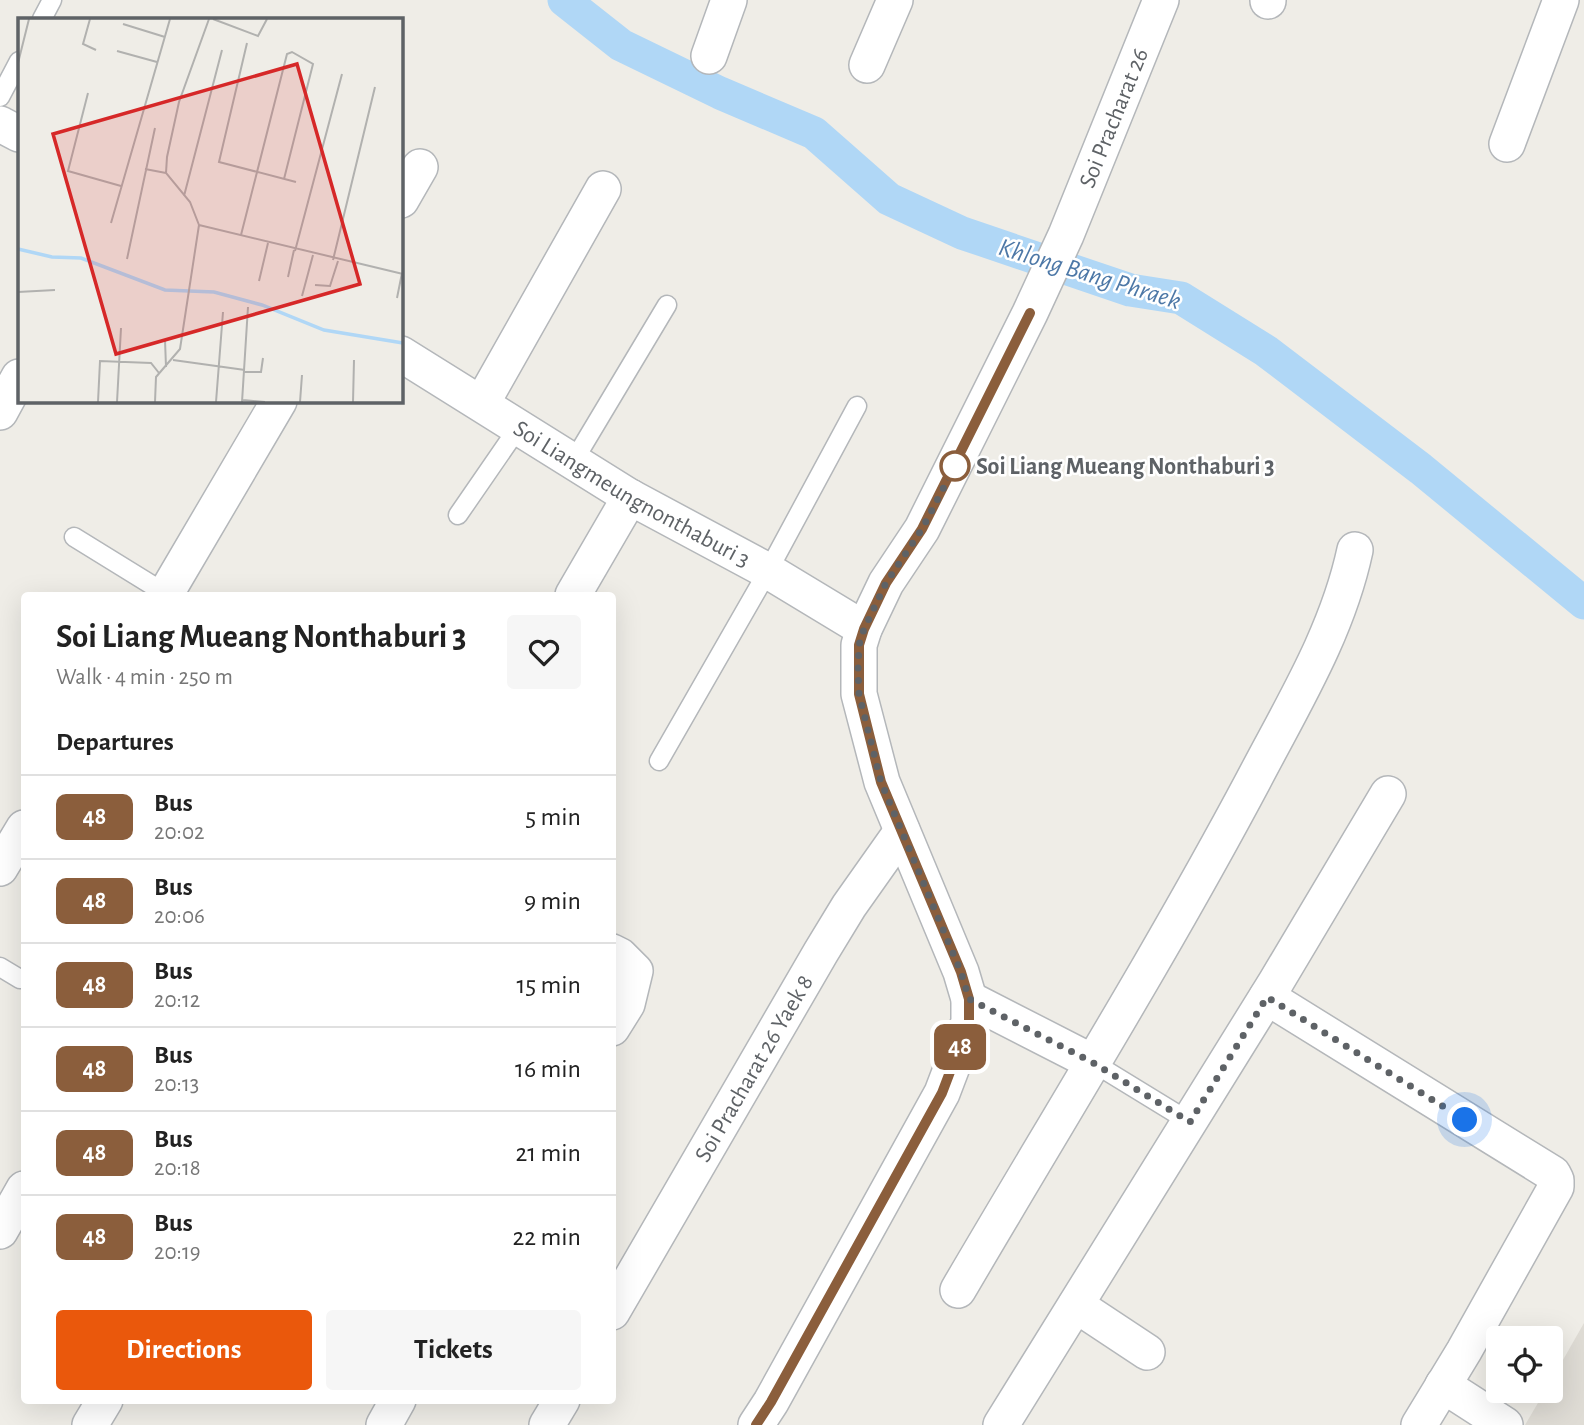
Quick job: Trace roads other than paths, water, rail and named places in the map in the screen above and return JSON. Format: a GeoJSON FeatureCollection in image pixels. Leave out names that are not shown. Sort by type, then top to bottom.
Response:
{"type":"FeatureCollection","features":[{"type":"Feature","properties":{"kind":"street"},"geometry":{"type":"LineString","coordinates":[[709,56],[729,0]]}},
{"type":"Feature","properties":{"kind":"street"},"geometry":{"type":"LineString","coordinates":[[867,65],[895,0]]}},
{"type":"Feature","properties":{"kind":"street","name":"Soi Pracharat 26"},"geometry":{"type":"LineString","coordinates":[[969,999],[961,972],[881,782],[859,694],[859,645],[886,583],[928,517],[1030,313],[1066,235],[1161,0]]}},
{"type":"Feature","properties":{"kind":"street"},"geometry":{"type":"LineString","coordinates":[[1507,144],[1561,0]]}},
{"type":"Feature","properties":{"kind":"street"},"geometry":{"type":"LineString","coordinates":[[0,124],[18,133]]}},
{"type":"Feature","properties":{"kind":"street"},"geometry":{"type":"LineString","coordinates":[[402,198],[420,167]]}},
{"type":"Feature","properties":{"kind":"street"},"geometry":{"type":"LineString","coordinates":[[482,403],[603,189]]}},
{"type":"Feature","properties":{"kind":"street","name":"Soi Liangmeungnonthaburi 3"},"geometry":{"type":"LineString","coordinates":[[402,355],[630,497],[768,571],[864,629]]}},
{"type":"Feature","properties":{"kind":"street"},"geometry":{"type":"LineString","coordinates":[[0,412],[18,379]]}},
{"type":"Feature","properties":{"kind":"street"},"geometry":{"type":"LineString","coordinates":[[169,592],[278,402]]}},
{"type":"Feature","properties":{"kind":"street"},"geometry":{"type":"LineString","coordinates":[[575,592],[630,497]]}},
{"type":"Feature","properties":{"kind":"street"},"geometry":{"type":"LineString","coordinates":[[958,1290],[1223,837],[1328,639],[1348,585],[1355,550]]}},
{"type":"Feature","properties":{"kind":"street"},"geometry":{"type":"LineString","coordinates":[[1001,1425],[1267,997],[1388,794]]}},
{"type":"Feature","properties":{"kind":"street","name":"Soi Pracharat 26 Yaek 8"},"geometry":{"type":"LineString","coordinates":[[616,1305],[821,952],[862,886],[902,831]]}},
{"type":"Feature","properties":{"kind":"street"},"geometry":{"type":"LineString","coordinates":[[0,868],[21,833]]}},
{"type":"Feature","properties":{"kind":"street"},"geometry":{"type":"LineString","coordinates":[[616,954],[635,971],[626,1004],[616,1021]]}},
{"type":"Feature","properties":{"kind":"street"},"geometry":{"type":"LineString","coordinates":[[1267,997],[1553,1174],[1556,1180],[1556,1187],[1419,1425]]}},
{"type":"Feature","properties":{"kind":"street"},"geometry":{"type":"LineString","coordinates":[[756,1425],[942,1093],[969,1022],[969,999],[1092,1062]]}},
{"type":"Feature","properties":{"kind":"street"},"geometry":{"type":"LineString","coordinates":[[0,1231],[21,1194]]}},
{"type":"Feature","properties":{"kind":"street"},"geometry":{"type":"LineString","coordinates":[[1076,1305],[1147,1352]]}},
{"type":"Feature","properties":{"kind":"street"},"geometry":{"type":"LineString","coordinates":[[1443,1385],[1505,1425]]}},
{"type":"Feature","properties":{"kind":"street"},"geometry":{"type":"LineString","coordinates":[[90,1425],[103,1404]]}},
{"type":"Feature","properties":{"kind":"street"},"geometry":{"type":"LineString","coordinates":[[384,1425],[396,1404]]}},
{"type":"Feature","properties":{"kind":"street"},"geometry":{"type":"LineString","coordinates":[[547,1425],[560,1404]]}},
{"type":"Feature","properties":{"kind":"lane"},"geometry":{"type":"LineString","coordinates":[[42,18],[52,0]]}},
{"type":"Feature","properties":{"kind":"lane"},"geometry":{"type":"LineString","coordinates":[[0,97],[18,63]]}},
{"type":"Feature","properties":{"kind":"lane"},"geometry":{"type":"LineString","coordinates":[[573,462],[667,305]]}},
{"type":"Feature","properties":{"kind":"lane"},"geometry":{"type":"LineString","coordinates":[[659,761],[768,571],[858,406]]}},
{"type":"Feature","properties":{"kind":"lane"},"geometry":{"type":"LineString","coordinates":[[458,516],[518,428]]}},
{"type":"Feature","properties":{"kind":"lane"},"geometry":{"type":"LineString","coordinates":[[74,537],[162,592]]}},
{"type":"Feature","properties":{"kind":"lane"},"geometry":{"type":"LineString","coordinates":[[0,968],[20,979]]}},
{"type":"Feature","properties":{"kind":"lane"},"geometry":{"type":"LineString","coordinates":[[1092,1062],[1190,1122]]}},
{"type":"Feature","properties":{"kind":"waterway","name":"Khlong Bang Phraek"},"geometry":{"type":"LineString","coordinates":[[564,0],[621,45],[720,93],[814,133],[889,199],[962,233],[1130,290],[1181,298],[1266,351],[1421,469],[1584,603]]}},
{"type":"Feature","properties":{"kind":"place","name":"Soi Liang Mueang Nonthaburi 3"},"geometry":{"type":"Point","coordinates":[955,466]}}]}
